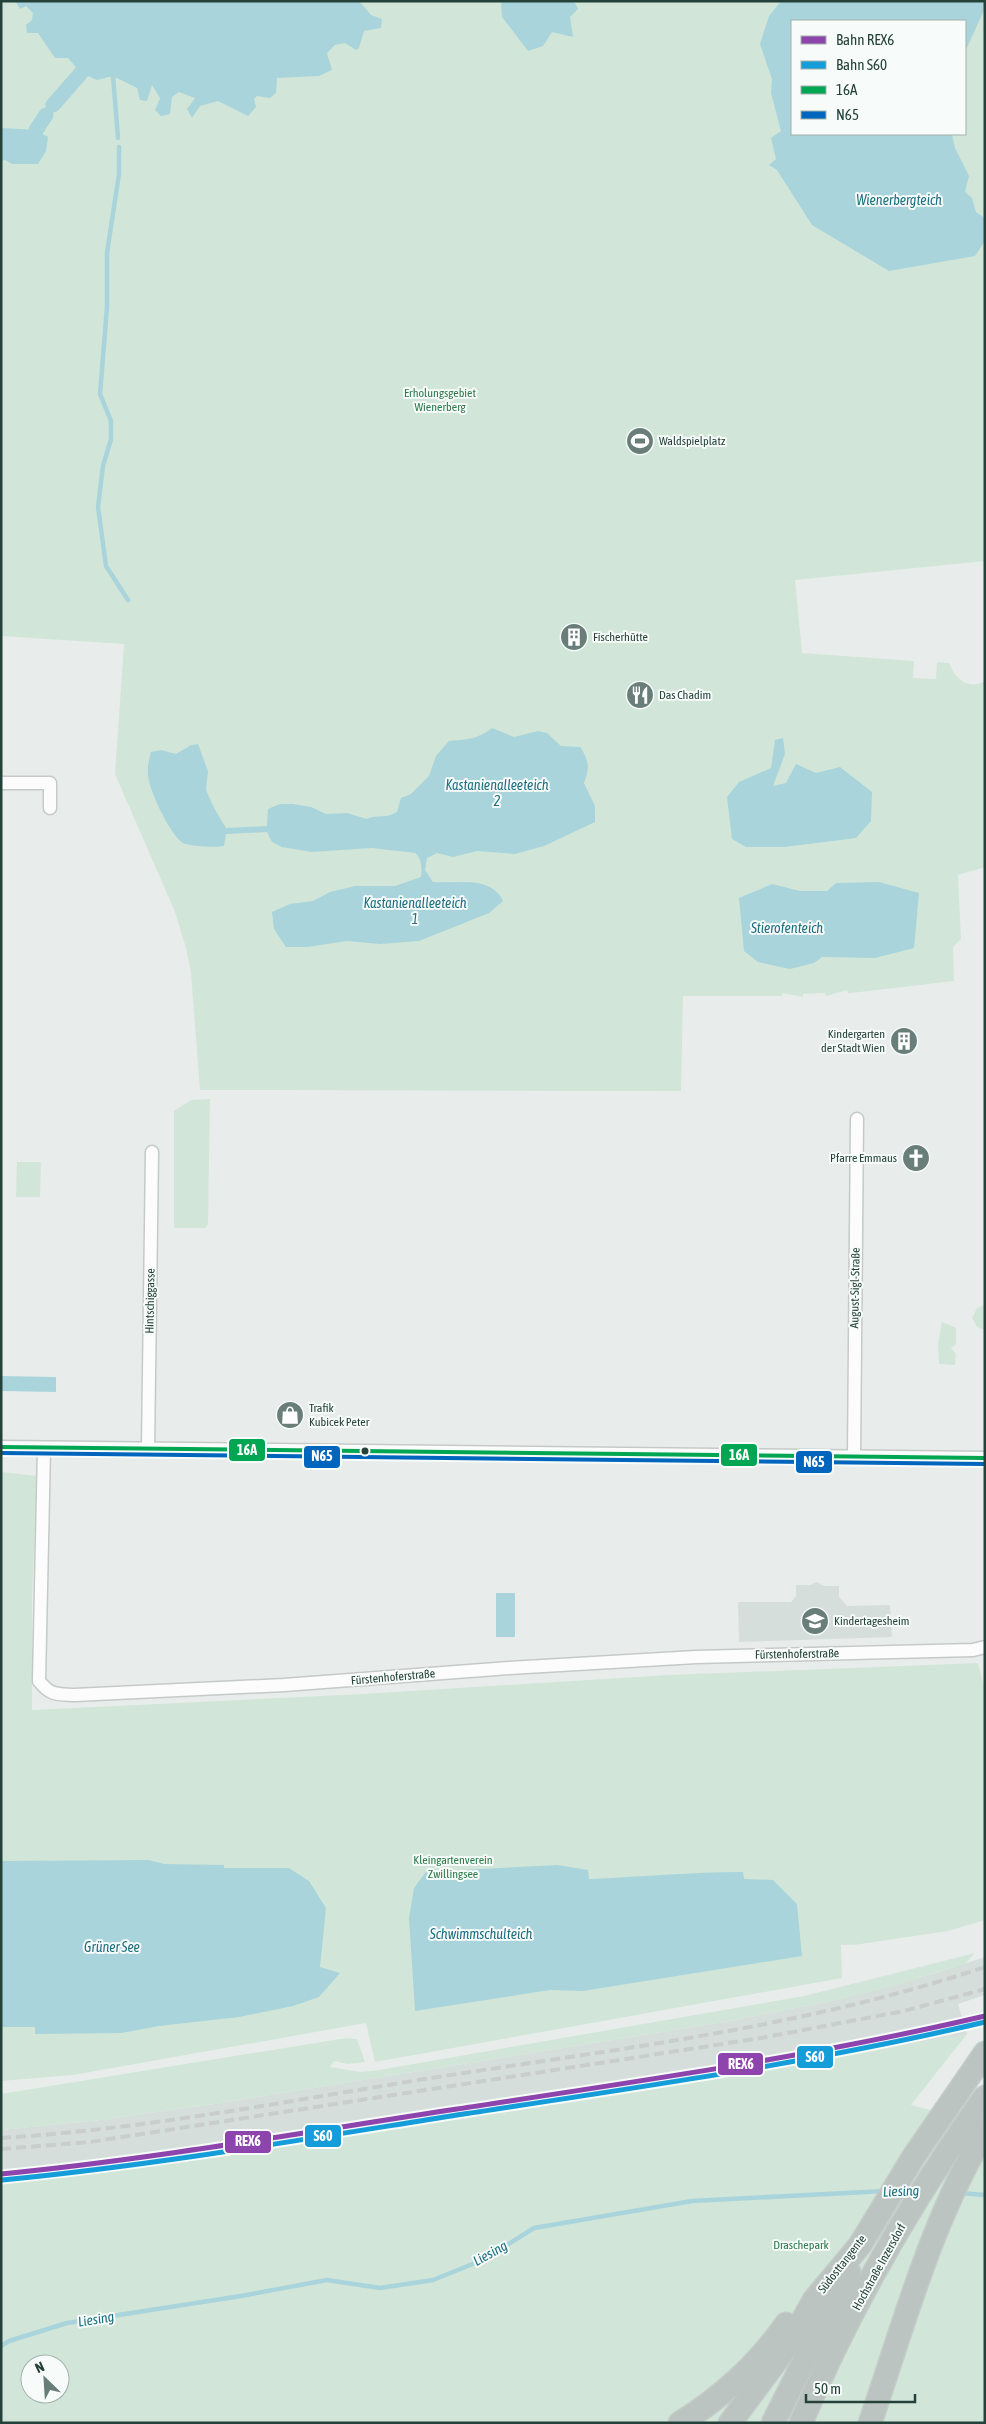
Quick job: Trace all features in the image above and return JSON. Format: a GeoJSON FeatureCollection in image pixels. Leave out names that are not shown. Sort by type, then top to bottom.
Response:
{"type":"FeatureCollection","features":[{"type":"Feature","properties":{"kind":"highway","name":"Südosttangente"},"geometry":{"type":"LineString","coordinates":[[730,2423],[791,2340],[814,2300],[860,2245],[942,2113],[985,2053]]}},
{"type":"Feature","properties":{"kind":"highway"},"geometry":{"type":"LineString","coordinates":[[870,2423],[914,2289],[977,2124],[985,2097]]}},
{"type":"Feature","properties":{"kind":"highway","name":"Hochstraße Inzersdorf"},"geometry":{"type":"LineString","coordinates":[[801,2423],[850,2320],[884,2256],[977,2124]]}},
{"type":"Feature","properties":{"kind":"highway"},"geometry":{"type":"LineString","coordinates":[[680,2423],[717,2397],[736,2380],[769,2345],[805,2295],[860,2245]]}},
{"type":"Feature","properties":{"kind":"highway","name":"Hochstraße Inzersdorf"},"geometry":{"type":"LineString","coordinates":[[773,2423],[843,2285],[860,2245]]}},
{"type":"Feature","properties":{"kind":"street"},"geometry":{"type":"LineString","coordinates":[[1,783],[50,783],[50,808]]}},
{"type":"Feature","properties":{"kind":"street","name":"August-Sigl-Straße"},"geometry":{"type":"LineString","coordinates":[[854,1458],[857,1119]]}},
{"type":"Feature","properties":{"kind":"street","name":"Hintschiggasse"},"geometry":{"type":"LineString","coordinates":[[148,1449],[152,1152]]}},
{"type":"Feature","properties":{"kind":"street"},"geometry":{"type":"LineString","coordinates":[[1,1447],[985,1458]]}},
{"type":"Feature","properties":{"kind":"street","name":"Fürstenhoferstraße"},"geometry":{"type":"LineString","coordinates":[[44,1448],[39,1681],[46,1691],[53,1694],[75,1695],[284,1685],[509,1668],[696,1657],[973,1650],[985,1646]]}},
{"type":"Feature","properties":{"kind":"shaded area","name":"Kindertagesheim"},"geometry":{"type":"Polygon","coordinates":[[[817,1582],[824,1586],[839,1586],[839,1597],[847,1606],[890,1605],[892,1637],[739,1642],[738,1602],[791,1602],[796,1596],[796,1585],[810,1585],[817,1582]]]}},
{"type":"Feature","properties":{"kind":"shaded area"},"geometry":{"type":"Polygon","coordinates":[[[985,1957],[985,1995],[958,2004],[967,2034],[772,2069],[98,2171],[1,2181],[1,2130],[100,2120],[214,2104],[724,2022],[837,2000],[933,1974],[985,1957]]]}},
{"type":"Feature","properties":{"kind":"green space","name":"Erholungsgebiet Wienerberg"},"geometry":{"type":"Polygon","coordinates":[[[1,1],[985,1],[985,561],[795,580],[802,653],[914,661],[913,678],[936,679],[937,662],[949,663],[955,674],[968,684],[979,684],[985,681],[985,867],[958,875],[961,939],[953,947],[954,981],[851,993],[848,993],[847,990],[826,996],[825,993],[803,994],[803,997],[782,993],[782,996],[683,996],[681,1091],[200,1090],[191,973],[186,948],[175,912],[115,774],[124,644],[1,636],[1,1]]]}},
{"type":"Feature","properties":{"kind":"green space"},"geometry":{"type":"Polygon","coordinates":[[[210,1099],[208,1224],[205,1228],[174,1228],[174,1111],[191,1100],[210,1099]]]}},
{"type":"Feature","properties":{"kind":"green space"},"geometry":{"type":"Polygon","coordinates":[[[17,1162],[41,1162],[40,1197],[16,1197],[17,1162]]]}},
{"type":"Feature","properties":{"kind":"green space"},"geometry":{"type":"Polygon","coordinates":[[[985,1305],[985,1330],[977,1327],[972,1318],[977,1308],[985,1305]]]}},
{"type":"Feature","properties":{"kind":"green space"},"geometry":{"type":"Polygon","coordinates":[[[942,1322],[956,1328],[956,1344],[951,1348],[956,1354],[955,1365],[939,1364],[938,1343],[942,1322]]]}},
{"type":"Feature","properties":{"kind":"green space","name":"Kleingartenverein Zwillingsee"},"geometry":{"type":"Polygon","coordinates":[[[1,1472],[37,1476],[32,1598],[32,1710],[362,1694],[669,1675],[978,1663],[985,1690],[985,1920],[948,1931],[854,1945],[841,1945],[842,1978],[375,2062],[366,2023],[73,2075],[1,2081],[1,1472]]]}},
{"type":"Feature","properties":{"kind":"green space"},"geometry":{"type":"Polygon","coordinates":[[[975,1953],[965,1964],[893,1986],[837,2000],[724,2022],[214,2104],[100,2120],[1,2130],[1,2094],[346,2038],[357,2039],[365,2062],[348,2064],[334,2061],[330,2067],[361,2072],[379,2070],[804,1996],[975,1953]]]}},
{"type":"Feature","properties":{"kind":"green space","name":"Draschepark"},"geometry":{"type":"Polygon","coordinates":[[[967,2034],[911,2105],[955,2116],[985,2119],[985,2423],[1,2423],[1,2181],[98,2171],[772,2069],[967,2034]]]}},
{"type":"Feature","properties":{"kind":"water"},"geometry":{"type":"Polygon","coordinates":[[[15,1],[359,1],[371,15],[382,19],[381,28],[364,31],[359,48],[356,50],[345,43],[335,45],[327,53],[332,70],[319,76],[277,78],[276,93],[270,98],[257,96],[254,99],[256,107],[248,116],[218,101],[200,106],[192,118],[187,109],[195,98],[179,92],[172,97],[170,114],[161,116],[155,110],[160,98],[152,85],[147,101],[140,100],[137,88],[113,76],[97,80],[81,73],[68,58],[55,58],[38,33],[27,33],[26,25],[32,20],[33,13],[26,6],[20,9],[15,1]]]}},
{"type":"Feature","properties":{"kind":"water"},"geometry":{"type":"Polygon","coordinates":[[[501,1],[574,1],[578,9],[570,17],[573,37],[552,32],[543,46],[528,51],[502,17],[501,1]]]}},
{"type":"Feature","properties":{"kind":"water","name":"Wienerbergteich"},"geometry":{"type":"Polygon","coordinates":[[[781,1],[985,1],[985,8],[966,50],[966,20],[791,20],[791,135],[952,135],[955,148],[969,176],[965,192],[972,198],[976,212],[985,218],[985,241],[975,256],[889,271],[812,225],[777,170],[769,165],[776,159],[771,138],[781,131],[771,93],[772,79],[760,44],[769,16],[781,1]]]}},
{"type":"Feature","properties":{"kind":"water"},"geometry":{"type":"Polygon","coordinates":[[[1,128],[36,130],[48,137],[46,151],[38,164],[12,164],[5,160],[1,161],[1,128]]]}},
{"type":"Feature","properties":{"kind":"water"},"geometry":{"type":"Polygon","coordinates":[[[492,728],[514,737],[538,731],[547,733],[561,746],[580,747],[588,764],[584,783],[595,806],[595,822],[544,846],[515,854],[477,851],[453,857],[437,853],[427,858],[425,870],[433,882],[482,884],[490,887],[503,901],[489,913],[419,941],[380,944],[347,941],[307,947],[286,947],[274,929],[272,912],[290,904],[313,901],[330,892],[355,886],[395,886],[421,877],[421,864],[415,853],[372,848],[312,852],[282,847],[272,842],[267,832],[226,834],[224,846],[220,847],[186,844],[178,838],[166,822],[149,782],[148,766],[151,752],[161,750],[176,754],[191,745],[198,744],[208,771],[206,790],[226,828],[267,826],[268,809],[280,804],[311,807],[326,814],[347,813],[367,819],[397,812],[401,798],[411,794],[429,776],[436,756],[449,741],[482,735],[492,728]]]}},
{"type":"Feature","properties":{"kind":"water"},"geometry":{"type":"Polygon","coordinates":[[[783,738],[785,754],[773,786],[786,783],[796,764],[816,773],[840,767],[872,792],[871,821],[856,838],[784,847],[746,847],[732,839],[727,797],[739,782],[771,768],[775,740],[783,738]]]}},
{"type":"Feature","properties":{"kind":"water","name":"Stierofenteich"},"geometry":{"type":"Polygon","coordinates":[[[879,882],[919,893],[914,948],[875,958],[822,957],[814,963],[790,969],[758,962],[744,951],[739,898],[772,884],[800,891],[827,891],[836,883],[879,882]]]}},
{"type":"Feature","properties":{"kind":"water"},"geometry":{"type":"Polygon","coordinates":[[[1,1376],[56,1377],[56,1392],[1,1391],[1,1376]]]}},
{"type":"Feature","properties":{"kind":"water"},"geometry":{"type":"Polygon","coordinates":[[[496,1593],[515,1593],[515,1637],[496,1637],[496,1593]]]}},
{"type":"Feature","properties":{"kind":"water","name":"Grüner See"},"geometry":{"type":"Polygon","coordinates":[[[149,1860],[164,1864],[224,1865],[224,1868],[289,1868],[309,1881],[326,1908],[320,1967],[340,1973],[319,1997],[293,2006],[239,2017],[159,2026],[122,2033],[35,2034],[35,2027],[1,2027],[1,1861],[149,1860]]]}},
{"type":"Feature","properties":{"kind":"water","name":"Schwimmschulteich"},"geometry":{"type":"Polygon","coordinates":[[[557,1865],[588,1870],[589,1879],[743,1872],[744,1879],[773,1880],[797,1904],[802,1956],[583,1991],[550,1990],[415,2011],[409,1918],[414,1888],[428,1869],[442,1871],[557,1865]]]}},
{"type":"Feature","properties":{"kind":"waterway"},"geometry":{"type":"LineString","coordinates":[[53,105],[81,73]]}},
{"type":"Feature","properties":{"kind":"waterway"},"geometry":{"type":"LineString","coordinates":[[113,76],[118,138]]}},
{"type":"Feature","properties":{"kind":"waterway"},"geometry":{"type":"LineString","coordinates":[[36,130],[46,115]]}},
{"type":"Feature","properties":{"kind":"waterway"},"geometry":{"type":"LineString","coordinates":[[119,147],[119,174],[107,253],[107,307],[100,394],[111,421],[111,439],[103,466],[98,507],[106,566],[128,600]]}},
{"type":"Feature","properties":{"kind":"waterway","name":"Liesing"},"geometry":{"type":"LineString","coordinates":[[1,2346],[9,2341],[67,2323],[241,2296],[327,2280],[380,2288],[433,2280],[485,2259],[534,2228],[692,2201],[885,2191]]}},
{"type":"Feature","properties":{"kind":"waterway","name":"Liesing"},"geometry":{"type":"LineString","coordinates":[[960,2193],[985,2195]]}},
{"type":"Feature","properties":{"kind":"railway"},"geometry":{"type":"LineString","coordinates":[[1,2138],[57,2134],[168,2120],[649,2045],[784,2020],[852,2005],[985,1967]]}},
{"type":"Feature","properties":{"kind":"railway"},"geometry":{"type":"LineString","coordinates":[[1,2149],[90,2142],[761,2038],[904,2011],[985,1989]]}},
{"type":"Feature","properties":{"kind":"rail line","name":"REX6"},"geometry":{"type":"LineString","coordinates":[[1,2174],[172,2153],[656,2079],[854,2044],[985,2016]]}},
{"type":"Feature","properties":{"kind":"rail line","name":"S60"},"geometry":{"type":"LineString","coordinates":[[2,2180],[230,2151],[656,2085],[854,2050],[985,2022]]}},
{"type":"Feature","properties":{"kind":"transit line","name":"16A"},"geometry":{"type":"LineString","coordinates":[[1,1447],[985,1458]]}},
{"type":"Feature","properties":{"kind":"transit line","name":"N65"},"geometry":{"type":"LineString","coordinates":[[1,1453],[985,1464]]}},
{"type":"Feature","properties":{"kind":"place","name":"Waldspielplatz"},"geometry":{"type":"Point","coordinates":[640,441]}},
{"type":"Feature","properties":{"kind":"place","name":"Fischerhütte"},"geometry":{"type":"Point","coordinates":[574,637]}},
{"type":"Feature","properties":{"kind":"place","name":"Das Chadim"},"geometry":{"type":"Point","coordinates":[640,695]}},
{"type":"Feature","properties":{"kind":"place","name":"Kindergarten der Stadt Wien"},"geometry":{"type":"Point","coordinates":[904,1041]}},
{"type":"Feature","properties":{"kind":"place","name":"Pfarre Emmaus"},"geometry":{"type":"Point","coordinates":[916,1158]}},
{"type":"Feature","properties":{"kind":"place","name":"Trafik Kubicek Peter"},"geometry":{"type":"Point","coordinates":[290,1415]}},
{"type":"Feature","properties":{"kind":"place","name":"Kindertagesheim"},"geometry":{"type":"Point","coordinates":[815,1621]}},
{"type":"Feature","properties":{"kind":"water label","name":"Kastanienalleeteich 2"},"geometry":{"type":"Point","coordinates":[497,794]}},
{"type":"Feature","properties":{"kind":"water label","name":"Kastanienalleeteich 1"},"geometry":{"type":"Point","coordinates":[415,912]}}]}
